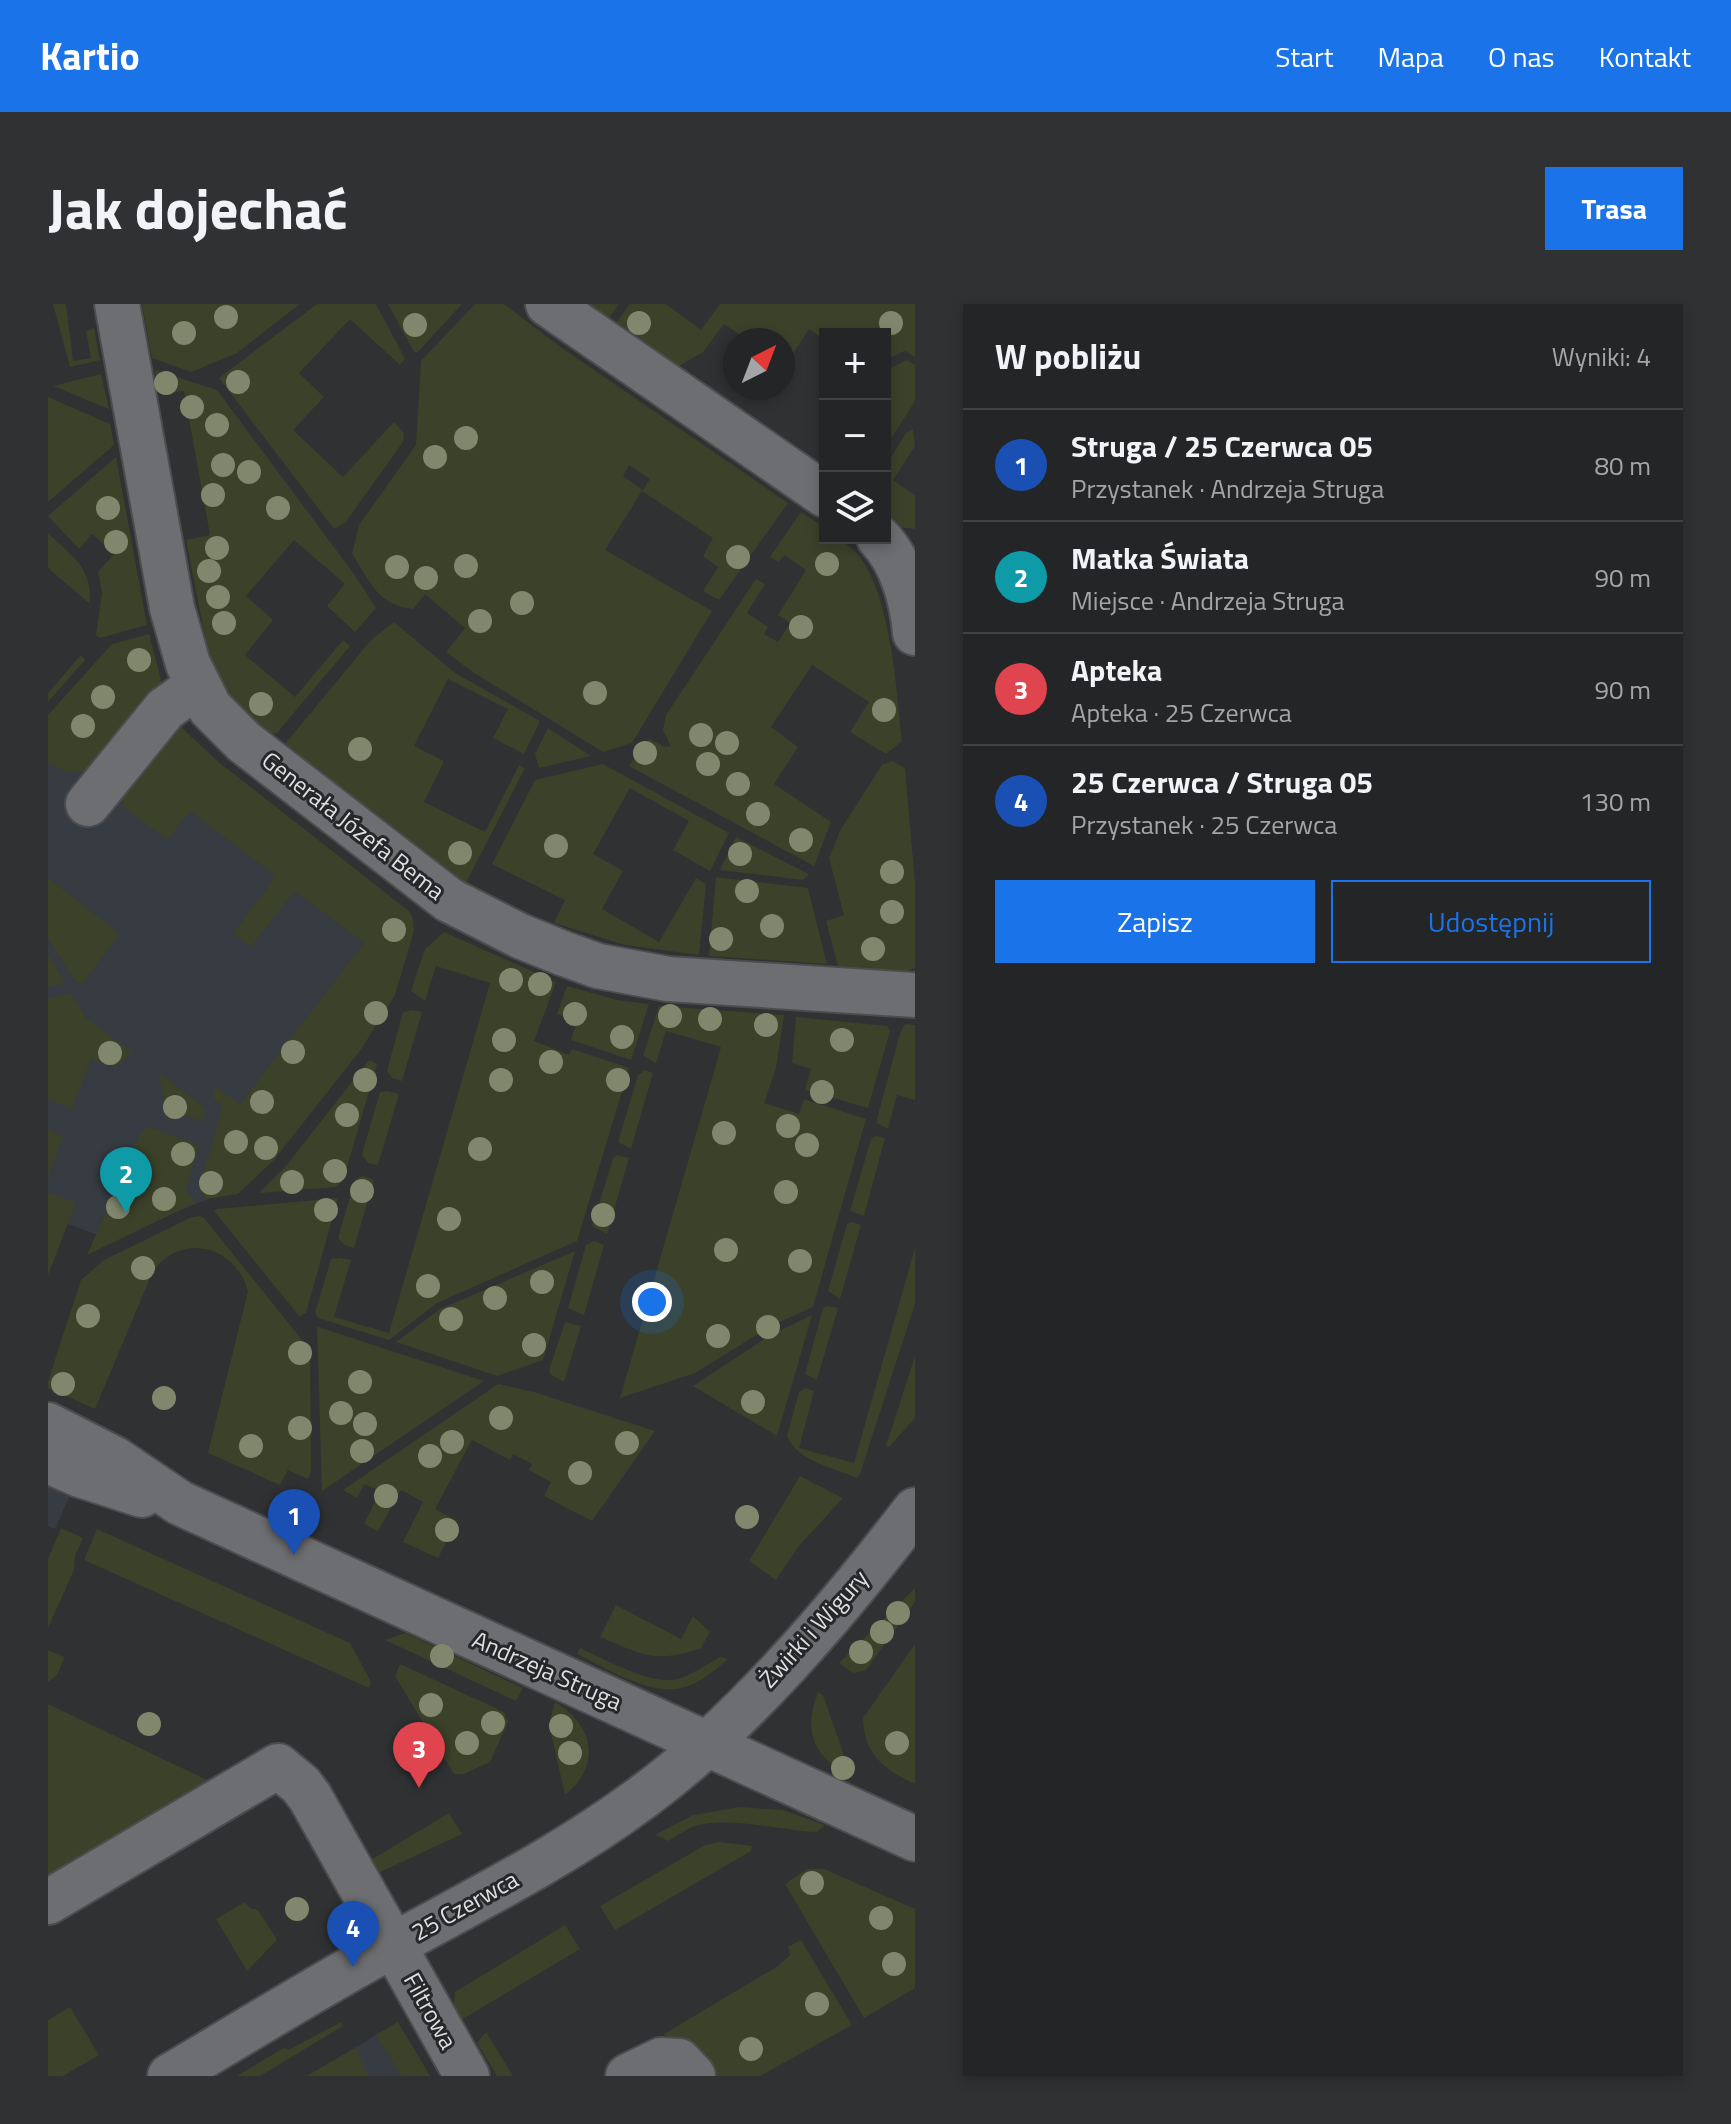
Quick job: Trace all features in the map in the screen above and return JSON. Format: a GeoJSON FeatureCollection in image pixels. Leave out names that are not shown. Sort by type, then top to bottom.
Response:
{"type":"FeatureCollection","features":[{"type":"Feature","properties":{"kind":"street","name":"Generała Józefa Bema"},"geometry":{"type":"LineString","coordinates":[[117,304],[172,608],[188,664],[210,708],[244,742],[449,900],[520,936],[598,966],[668,979],[915,995]]}},
{"type":"Feature","properties":{"kind":"street"},"geometry":{"type":"LineString","coordinates":[[548,304],[819,491]]}},
{"type":"Feature","properties":{"kind":"street"},"geometry":{"type":"LineString","coordinates":[[883,544],[905,584],[915,633]]}},
{"type":"Feature","properties":{"kind":"street"},"geometry":{"type":"LineString","coordinates":[[88,804],[165,709],[197,686]]}},
{"type":"Feature","properties":{"kind":"street","name":"Andrzeja Struga"},"geometry":{"type":"LineString","coordinates":[[48,1425],[115,1459],[180,1503],[915,1839]]}},
{"type":"Feature","properties":{"kind":"street","name":"Andrzeja Struga"},"geometry":{"type":"LineString","coordinates":[[48,1461],[121,1488],[180,1503]]}},
{"type":"Feature","properties":{"kind":"street","name":"Żwirki i Wigury"},"geometry":{"type":"LineString","coordinates":[[707,1744],[856,1584],[915,1510]]}},
{"type":"Feature","properties":{"kind":"street","name":"25 Czerwca"},"geometry":{"type":"LineString","coordinates":[[170,2076],[599,1827],[665,1780],[707,1744]]}},
{"type":"Feature","properties":{"kind":"street","name":"Filtrowa"},"geometry":{"type":"LineString","coordinates":[[48,1902],[278,1766],[310,1797],[467,2076]]}},
{"type":"Feature","properties":{"kind":"street"},"geometry":{"type":"LineString","coordinates":[[628,2076],[661,2060],[679,2061],[693,2076]]}},
{"type":"Feature","properties":{"kind":"shaded area"},"geometry":{"type":"Polygon","coordinates":[[[94,705],[386,942],[238,1187],[109,1239],[48,1217],[48,726],[94,705]]]}},
{"type":"Feature","properties":{"kind":"shaded area"},"geometry":{"type":"Polygon","coordinates":[[[48,1470],[76,1482],[55,1529],[48,1526],[48,1470]]]}},
{"type":"Feature","properties":{"kind":"shaded area"},"geometry":{"type":"Polygon","coordinates":[[[398,2022],[430,2076],[307,2076],[398,2022]]]}},
{"type":"Feature","properties":{"kind":"green space"},"geometry":{"type":"Polygon","coordinates":[[[53,304],[66,304],[73,361],[91,358],[86,331],[94,328],[100,360],[70,367],[53,304]]]}},
{"type":"Feature","properties":{"kind":"green space"},"geometry":{"type":"Polygon","coordinates":[[[142,304],[300,304],[237,353],[191,372],[152,358],[142,304]]]}},
{"type":"Feature","properties":{"kind":"green space"},"geometry":{"type":"Polygon","coordinates":[[[317,304],[376,304],[405,359],[400,365],[350,319],[299,373],[324,397],[293,430],[343,477],[394,422],[404,433],[403,442],[345,523],[334,529],[219,378],[317,304]]]}},
{"type":"Feature","properties":{"kind":"green space"},"geometry":{"type":"Polygon","coordinates":[[[388,304],[462,304],[418,352],[414,352],[388,304]]]}},
{"type":"Feature","properties":{"kind":"green space"},"geometry":{"type":"Polygon","coordinates":[[[475,304],[504,304],[559,346],[788,503],[719,600],[703,591],[718,567],[703,556],[713,538],[642,491],[605,550],[712,611],[632,743],[603,752],[474,673],[446,652],[465,628],[425,594],[413,609],[391,603],[376,590],[352,554],[359,525],[416,445],[421,361],[475,304]],[[629,465],[623,476],[643,490],[650,479],[629,465]]]}},
{"type":"Feature","properties":{"kind":"green space"},"geometry":{"type":"Polygon","coordinates":[[[579,304],[619,304],[606,322],[579,304]]]}},
{"type":"Feature","properties":{"kind":"green space"},"geometry":{"type":"Polygon","coordinates":[[[630,304],[666,304],[701,330],[720,304],[915,304],[915,357],[905,351],[891,357],[891,328],[819,328],[819,336],[809,329],[795,351],[795,328],[730,328],[724,324],[703,352],[674,369],[613,327],[630,304]]]}},
{"type":"Feature","properties":{"kind":"green space"},"geometry":{"type":"Polygon","coordinates":[[[907,360],[915,365],[915,401],[891,439],[891,400],[891,368],[907,360]]]}},
{"type":"Feature","properties":{"kind":"green space"},"geometry":{"type":"Polygon","coordinates":[[[155,370],[217,390],[376,608],[355,632],[327,606],[345,584],[294,540],[246,596],[273,620],[245,655],[295,697],[343,640],[350,646],[277,733],[270,734],[226,695],[210,663],[186,540],[210,535],[184,391],[159,394],[155,370]]]}},
{"type":"Feature","properties":{"kind":"green space"},"geometry":{"type":"Polygon","coordinates":[[[101,374],[109,409],[53,386],[101,374]]]}},
{"type":"Feature","properties":{"kind":"green space"},"geometry":{"type":"Polygon","coordinates":[[[48,397],[110,424],[114,445],[48,502],[48,397]]]}},
{"type":"Feature","properties":{"kind":"green space"},"geometry":{"type":"Polygon","coordinates":[[[913,429],[915,446],[893,480],[915,495],[915,529],[898,527],[891,522],[891,457],[906,433],[913,429]]]}},
{"type":"Feature","properties":{"kind":"green space"},"geometry":{"type":"Polygon","coordinates":[[[116,457],[147,625],[100,638],[96,635],[102,593],[98,572],[114,554],[92,534],[79,549],[48,516],[116,457]]]}},
{"type":"Feature","properties":{"kind":"green space"},"geometry":{"type":"Polygon","coordinates":[[[801,512],[819,524],[819,544],[847,545],[864,563],[877,590],[892,656],[902,741],[886,754],[850,732],[869,702],[812,665],[771,727],[798,747],[774,784],[831,822],[814,866],[629,766],[649,739],[665,747],[671,746],[663,730],[666,715],[756,579],[765,584],[747,613],[768,627],[764,634],[778,642],[790,623],[778,615],[806,570],[784,555],[779,562],[770,557],[801,512]]]}},
{"type":"Feature","properties":{"kind":"green space"},"geometry":{"type":"Polygon","coordinates":[[[48,533],[84,571],[90,604],[48,568],[48,533]]]}},
{"type":"Feature","properties":{"kind":"green space"},"geometry":{"type":"Polygon","coordinates":[[[394,622],[455,673],[540,721],[524,754],[493,738],[508,709],[448,679],[414,746],[444,761],[424,802],[485,832],[519,765],[525,768],[466,883],[285,744],[371,640],[394,622]]]}},
{"type":"Feature","properties":{"kind":"green space"},"geometry":{"type":"Polygon","coordinates":[[[149,634],[165,695],[88,772],[66,772],[48,762],[48,715],[112,644],[149,634]]]}},
{"type":"Feature","properties":{"kind":"green space"},"geometry":{"type":"Polygon","coordinates":[[[81,655],[85,660],[48,702],[48,693],[81,655]]]}},
{"type":"Feature","properties":{"kind":"green space"},"geometry":{"type":"Polygon","coordinates":[[[174,714],[185,731],[221,764],[409,911],[414,931],[395,995],[362,1048],[274,1160],[238,1194],[206,1199],[199,1189],[223,1106],[213,1099],[215,1087],[240,1104],[364,943],[295,891],[251,947],[233,934],[276,876],[190,811],[167,840],[126,809],[118,793],[174,714]]]}},
{"type":"Feature","properties":{"kind":"green space"},"geometry":{"type":"Polygon","coordinates":[[[548,728],[591,756],[539,768],[535,754],[548,728]]]}},
{"type":"Feature","properties":{"kind":"green space"},"geometry":{"type":"Polygon","coordinates":[[[892,761],[905,768],[915,883],[915,968],[907,971],[838,966],[826,921],[844,915],[829,858],[841,829],[882,765],[892,761]]]}},
{"type":"Feature","properties":{"kind":"green space"},"geometry":{"type":"Polygon","coordinates":[[[603,764],[729,833],[710,871],[673,850],[689,821],[630,788],[593,854],[623,871],[602,909],[659,942],[696,878],[706,884],[699,955],[625,945],[554,923],[565,900],[492,864],[535,780],[603,764]]]}},
{"type":"Feature","properties":{"kind":"green space"},"geometry":{"type":"Polygon","coordinates":[[[736,837],[809,874],[803,880],[720,870],[736,837]]]}},
{"type":"Feature","properties":{"kind":"green space"},"geometry":{"type":"Polygon","coordinates":[[[716,877],[808,888],[827,964],[709,956],[716,877]]]}},
{"type":"Feature","properties":{"kind":"green space"},"geometry":{"type":"Polygon","coordinates":[[[48,878],[120,934],[82,984],[75,981],[48,938],[48,878]]]}},
{"type":"Feature","properties":{"kind":"green space"},"geometry":{"type":"Polygon","coordinates":[[[444,932],[556,982],[534,1041],[569,1055],[572,1049],[629,1068],[577,1241],[437,1303],[389,1340],[318,1318],[315,1313],[331,1259],[351,1260],[334,1317],[389,1333],[490,983],[436,966],[425,1001],[411,991],[425,949],[444,932]]]}},
{"type":"Feature","properties":{"kind":"green space"},"geometry":{"type":"Polygon","coordinates":[[[48,954],[65,983],[48,987],[48,954]]]}},
{"type":"Feature","properties":{"kind":"green space"},"geometry":{"type":"Polygon","coordinates":[[[567,986],[617,1000],[649,1004],[631,1060],[571,1040],[577,1021],[557,1014],[567,986]]]}},
{"type":"Feature","properties":{"kind":"green space"},"geometry":{"type":"Polygon","coordinates":[[[71,993],[86,1018],[132,1052],[116,1067],[91,1059],[72,1109],[48,1099],[48,999],[71,993]]]}},
{"type":"Feature","properties":{"kind":"green space"},"geometry":{"type":"Polygon","coordinates":[[[659,1006],[784,1015],[776,1068],[764,1103],[799,1114],[804,1099],[866,1119],[813,1307],[773,1325],[695,1373],[620,1398],[721,1047],[666,1031],[656,1063],[643,1056],[659,1006]]]}},
{"type":"Feature","properties":{"kind":"green space"},"geometry":{"type":"Polygon","coordinates":[[[403,1012],[422,1012],[402,1081],[392,1078],[387,1071],[403,1012]]]}},
{"type":"Feature","properties":{"kind":"green space"},"geometry":{"type":"Polygon","coordinates":[[[796,1017],[887,1026],[890,1031],[868,1108],[805,1090],[811,1069],[792,1063],[796,1017]]]}},
{"type":"Feature","properties":{"kind":"green space"},"geometry":{"type":"Polygon","coordinates":[[[905,1024],[915,1025],[915,1100],[897,1095],[888,1129],[877,1123],[877,1119],[905,1024]]]}},
{"type":"Feature","properties":{"kind":"green space"},"geometry":{"type":"Polygon","coordinates":[[[369,1060],[377,1064],[343,1181],[336,1187],[259,1193],[286,1166],[369,1060]]]}},
{"type":"Feature","properties":{"kind":"green space"},"geometry":{"type":"Polygon","coordinates":[[[645,1070],[653,1073],[631,1149],[618,1142],[638,1075],[645,1070]]]}},
{"type":"Feature","properties":{"kind":"green space"},"geometry":{"type":"Polygon","coordinates":[[[158,1072],[204,1107],[204,1122],[167,1110],[158,1072]]]}},
{"type":"Feature","properties":{"kind":"green space"},"geometry":{"type":"Polygon","coordinates":[[[380,1092],[399,1094],[378,1165],[368,1163],[362,1154],[380,1092]]]}},
{"type":"Feature","properties":{"kind":"green space"},"geometry":{"type":"Polygon","coordinates":[[[149,1127],[199,1145],[186,1189],[195,1203],[87,1255],[141,1132],[149,1127]]]}},
{"type":"Feature","properties":{"kind":"green space"},"geometry":{"type":"Polygon","coordinates":[[[48,1129],[63,1136],[48,1177],[48,1129]]]}},
{"type":"Feature","properties":{"kind":"green space"},"geometry":{"type":"Polygon","coordinates":[[[875,1136],[885,1138],[864,1216],[850,1211],[871,1139],[875,1136]]]}},
{"type":"Feature","properties":{"kind":"green space"},"geometry":{"type":"Polygon","coordinates":[[[616,1155],[629,1158],[607,1234],[592,1226],[616,1155]]]}},
{"type":"Feature","properties":{"kind":"green space"},"geometry":{"type":"Polygon","coordinates":[[[362,1176],[374,1180],[354,1248],[344,1245],[338,1238],[355,1180],[362,1176]]]}},
{"type":"Feature","properties":{"kind":"green space"},"geometry":{"type":"Polygon","coordinates":[[[48,1192],[76,1203],[48,1275],[48,1192]]]}},
{"type":"Feature","properties":{"kind":"green space"},"geometry":{"type":"Polygon","coordinates":[[[338,1198],[306,1313],[299,1316],[214,1211],[217,1209],[338,1198]]]}},
{"type":"Feature","properties":{"kind":"green space"},"geometry":{"type":"Polygon","coordinates":[[[200,1216],[307,1346],[310,1354],[311,1470],[308,1479],[288,1470],[280,1485],[208,1453],[248,1291],[232,1263],[206,1249],[178,1251],[153,1271],[95,1409],[48,1388],[81,1280],[104,1260],[192,1217],[200,1216]]]}},
{"type":"Feature","properties":{"kind":"green space"},"geometry":{"type":"Polygon","coordinates":[[[847,1224],[861,1225],[840,1299],[828,1291],[847,1224]]]}},
{"type":"Feature","properties":{"kind":"green space"},"geometry":{"type":"Polygon","coordinates":[[[594,1241],[604,1245],[584,1315],[568,1308],[586,1245],[594,1241]]]}},
{"type":"Feature","properties":{"kind":"green space"},"geometry":{"type":"Polygon","coordinates":[[[915,1248],[915,1304],[857,1478],[807,1458],[787,1436],[799,1392],[805,1388],[814,1391],[799,1448],[854,1463],[915,1248]]]}},
{"type":"Feature","properties":{"kind":"green space"},"geometry":{"type":"Polygon","coordinates":[[[575,1251],[543,1360],[497,1376],[396,1342],[440,1309],[575,1251]]]}},
{"type":"Feature","properties":{"kind":"green space"},"geometry":{"type":"Polygon","coordinates":[[[823,1308],[838,1308],[817,1380],[805,1374],[823,1308]]]}},
{"type":"Feature","properties":{"kind":"green space"},"geometry":{"type":"Polygon","coordinates":[[[812,1315],[777,1436],[693,1386],[769,1336],[812,1315]]]}},
{"type":"Feature","properties":{"kind":"green space"},"geometry":{"type":"Polygon","coordinates":[[[565,1322],[581,1326],[564,1382],[550,1374],[549,1370],[565,1322]]]}},
{"type":"Feature","properties":{"kind":"green space"},"geometry":{"type":"Polygon","coordinates":[[[318,1327],[484,1381],[322,1491],[318,1327]]]}},
{"type":"Feature","properties":{"kind":"green space"},"geometry":{"type":"Polygon","coordinates":[[[915,1356],[915,1418],[889,1447],[886,1446],[915,1356]]]}},
{"type":"Feature","properties":{"kind":"green space"},"geometry":{"type":"Polygon","coordinates":[[[498,1384],[534,1392],[655,1431],[592,1521],[544,1496],[551,1482],[529,1470],[532,1464],[513,1454],[510,1460],[472,1440],[435,1509],[457,1521],[438,1558],[403,1542],[423,1502],[401,1490],[378,1531],[364,1524],[380,1491],[364,1484],[357,1498],[343,1490],[498,1384]]]}},
{"type":"Feature","properties":{"kind":"green space"},"geometry":{"type":"Polygon","coordinates":[[[800,1476],[843,1498],[798,1547],[776,1580],[749,1561],[800,1476]]]}},
{"type":"Feature","properties":{"kind":"green space"},"geometry":{"type":"Polygon","coordinates":[[[61,1528],[83,1538],[75,1556],[74,1570],[48,1628],[48,1559],[61,1528]]]}},
{"type":"Feature","properties":{"kind":"green space"},"geometry":{"type":"Polygon","coordinates":[[[97,1529],[350,1643],[371,1682],[369,1688],[84,1560],[97,1529]]]}},
{"type":"Feature","properties":{"kind":"green space"},"geometry":{"type":"Polygon","coordinates":[[[915,1588],[915,1602],[866,1670],[853,1673],[839,1663],[915,1588]]]}},
{"type":"Feature","properties":{"kind":"green space"},"geometry":{"type":"Polygon","coordinates":[[[616,1605],[681,1639],[693,1616],[710,1632],[701,1648],[686,1653],[661,1656],[639,1653],[600,1637],[616,1605]]]}},
{"type":"Feature","properties":{"kind":"green space"},"geometry":{"type":"Polygon","coordinates":[[[405,1633],[523,1688],[516,1701],[385,1640],[405,1633]]]}},
{"type":"Feature","properties":{"kind":"green space"},"geometry":{"type":"Polygon","coordinates":[[[915,1644],[915,1784],[894,1773],[878,1759],[867,1742],[863,1718],[915,1644]]]}},
{"type":"Feature","properties":{"kind":"green space"},"geometry":{"type":"Polygon","coordinates":[[[580,1648],[644,1676],[670,1680],[686,1676],[720,1657],[728,1659],[691,1685],[658,1688],[630,1680],[577,1654],[580,1648]]]}},
{"type":"Feature","properties":{"kind":"green space"},"geometry":{"type":"Polygon","coordinates":[[[48,1650],[65,1657],[57,1675],[48,1682],[48,1650]]]}},
{"type":"Feature","properties":{"kind":"green space"},"geometry":{"type":"Polygon","coordinates":[[[400,1664],[504,1712],[508,1722],[490,1762],[464,1774],[454,1774],[395,1676],[400,1664]]]}},
{"type":"Feature","properties":{"kind":"green space"},"geometry":{"type":"Polygon","coordinates":[[[818,1692],[823,1695],[852,1778],[829,1762],[815,1743],[811,1720],[818,1692]]]}},
{"type":"Feature","properties":{"kind":"green space"},"geometry":{"type":"Polygon","coordinates":[[[555,1702],[578,1722],[588,1746],[585,1771],[565,1795],[549,1724],[555,1702]]]}},
{"type":"Feature","properties":{"kind":"green space"},"geometry":{"type":"Polygon","coordinates":[[[48,1704],[207,1780],[239,1762],[247,1774],[48,1877],[48,1704]]]}},
{"type":"Feature","properties":{"kind":"green space"},"geometry":{"type":"Polygon","coordinates":[[[740,1807],[783,1810],[825,1825],[817,1832],[719,1823],[690,1828],[668,1841],[655,1835],[693,1815],[740,1807]]]}},
{"type":"Feature","properties":{"kind":"green space"},"geometry":{"type":"Polygon","coordinates":[[[449,1813],[462,1834],[376,1874],[369,1861],[449,1813]]]}},
{"type":"Feature","properties":{"kind":"green space"},"geometry":{"type":"Polygon","coordinates":[[[719,1842],[752,1846],[751,1851],[615,1930],[600,1906],[705,1845],[719,1842]]]}},
{"type":"Feature","properties":{"kind":"green space"},"geometry":{"type":"Polygon","coordinates":[[[807,1869],[824,1869],[915,1909],[915,1988],[864,2018],[785,1884],[807,1869]]]}},
{"type":"Feature","properties":{"kind":"green space"},"geometry":{"type":"Polygon","coordinates":[[[245,1902],[250,1908],[258,1910],[277,1940],[247,1971],[216,1919],[245,1902]]]}},
{"type":"Feature","properties":{"kind":"green space"},"geometry":{"type":"Polygon","coordinates":[[[565,1925],[580,1949],[461,2020],[453,2008],[455,1992],[565,1925]]]}},
{"type":"Feature","properties":{"kind":"green space"},"geometry":{"type":"Polygon","coordinates":[[[801,1940],[852,2025],[760,2076],[713,2076],[664,2034],[778,1966],[790,1955],[788,1947],[801,1940]]]}},
{"type":"Feature","properties":{"kind":"green space"},"geometry":{"type":"Polygon","coordinates":[[[70,2007],[99,2055],[63,2076],[48,2076],[48,2020],[70,2007]]]}},
{"type":"Feature","properties":{"kind":"green space"},"geometry":{"type":"Polygon","coordinates":[[[341,2022],[343,2026],[260,2076],[237,2076],[285,2047],[288,2050],[341,2022]]]}},
{"type":"Feature","properties":{"kind":"green space"},"geometry":{"type":"Polygon","coordinates":[[[398,2022],[430,2076],[402,2076],[376,2035],[398,2022]]]}},
{"type":"Feature","properties":{"kind":"green space"},"geometry":{"type":"Polygon","coordinates":[[[486,2032],[513,2076],[497,2076],[477,2043],[486,2032]]]}},
{"type":"Feature","properties":{"kind":"green space"},"geometry":{"type":"Polygon","coordinates":[[[355,2048],[369,2076],[307,2076],[355,2048]]]}},
{"type":"Feature","properties":{"kind":"place","name":"Matka Świata"},"geometry":{"type":"Point","coordinates":[126,1213]}},
{"type":"Feature","properties":{"kind":"place","name":"Struga / 25 Czerwca 05"},"geometry":{"type":"Point","coordinates":[294,1555]}},
{"type":"Feature","properties":{"kind":"place","name":"Apteka"},"geometry":{"type":"Point","coordinates":[419,1788]}},
{"type":"Feature","properties":{"kind":"place","name":"25 Czerwca / Struga 05"},"geometry":{"type":"Point","coordinates":[353,1967]}}]}
